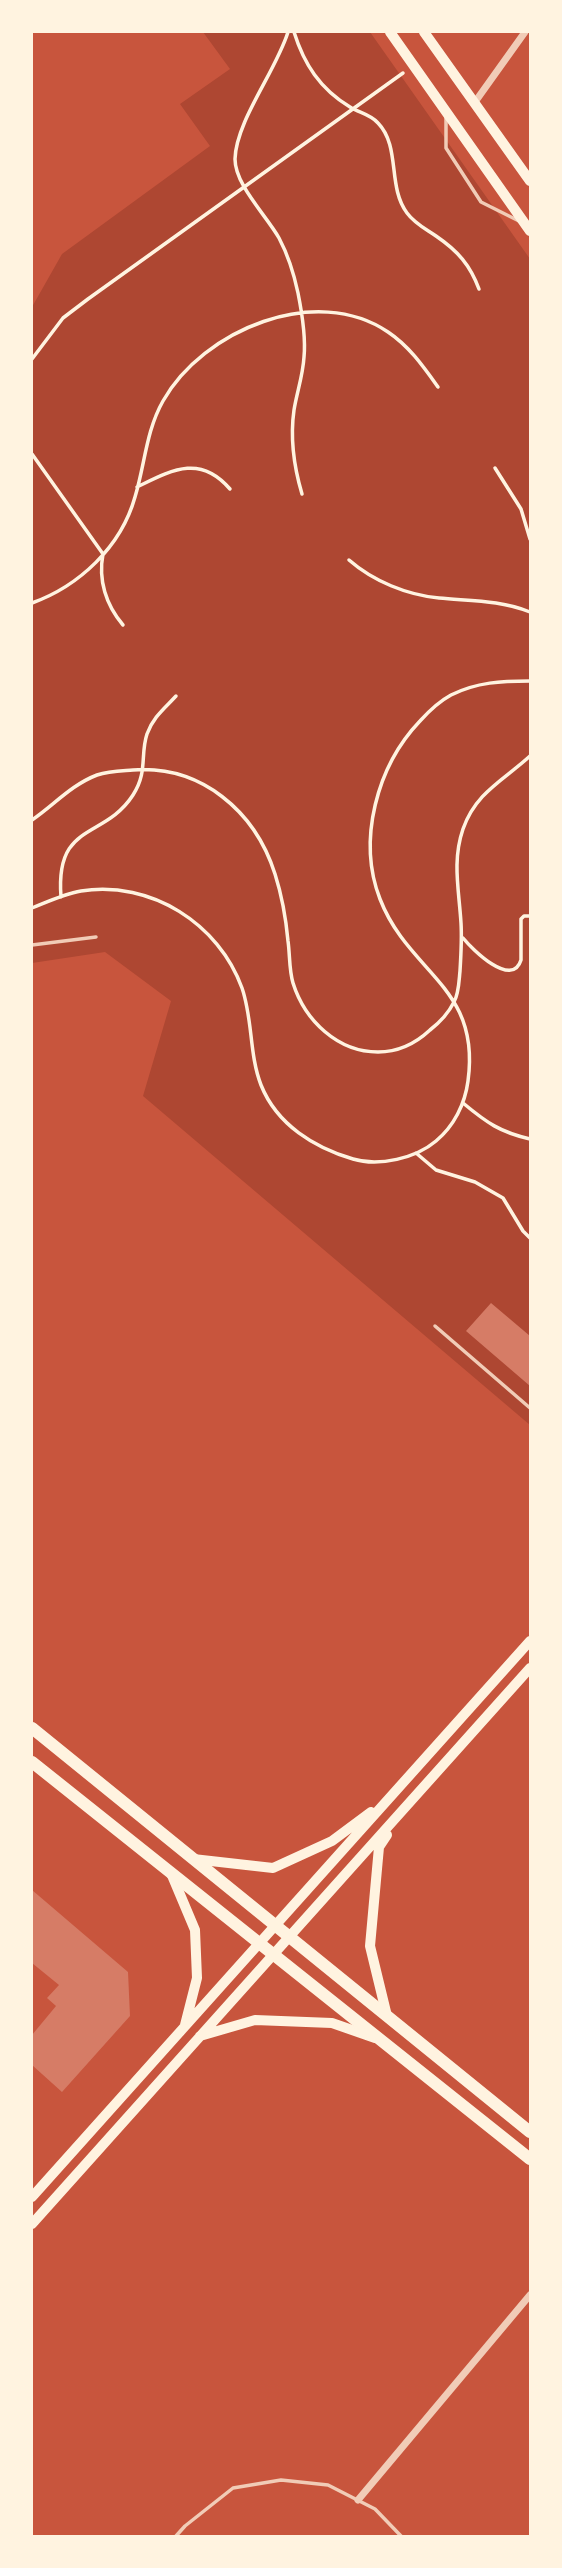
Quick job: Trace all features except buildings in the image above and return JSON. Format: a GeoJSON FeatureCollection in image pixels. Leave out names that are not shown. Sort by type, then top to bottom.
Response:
{"type":"FeatureCollection","features":[{"type":"Feature","properties":{"kind":"main road"},"geometry":{"type":"LineString","coordinates":[[390,32],[528,228]]}},
{"type":"Feature","properties":{"kind":"main road"},"geometry":{"type":"LineString","coordinates":[[424,32],[530,181]]}},
{"type":"Feature","properties":{"kind":"main road"},"geometry":{"type":"LineString","coordinates":[[32,2197],[530,1641]]}},
{"type":"Feature","properties":{"kind":"main road"},"geometry":{"type":"LineString","coordinates":[[32,2224],[530,1668]]}},
{"type":"Feature","properties":{"kind":"main road"},"geometry":{"type":"LineString","coordinates":[[32,1728],[530,2132]]}},
{"type":"Feature","properties":{"kind":"main road"},"geometry":{"type":"LineString","coordinates":[[32,1762],[530,2159]]}},
{"type":"Feature","properties":{"kind":"main road"},"geometry":{"type":"LineString","coordinates":[[192,1859],[273,1868],[332,1841],[390,1798]]}},
{"type":"Feature","properties":{"kind":"main road"},"geometry":{"type":"LineString","coordinates":[[387,2016],[370,1946],[380,1847],[407,1805]]}},
{"type":"Feature","properties":{"kind":"main road"},"geometry":{"type":"LineString","coordinates":[[171,1873],[195,1930],[197,1978],[185,2026]]}},
{"type":"Feature","properties":{"kind":"main road"},"geometry":{"type":"LineString","coordinates":[[200,2036],[256,2020],[332,2023],[382,2040]]}},
{"type":"Feature","properties":{"kind":"street"},"geometry":{"type":"LineString","coordinates":[[475,102],[525,32]]}},
{"type":"Feature","properties":{"kind":"street"},"geometry":{"type":"LineString","coordinates":[[358,2500],[530,2295]]}},
{"type":"Feature","properties":{"kind":"lane"},"geometry":{"type":"LineString","coordinates":[[446,110],[446,148],[481,202],[528,228]]}},
{"type":"Feature","properties":{"kind":"lane"},"geometry":{"type":"LineString","coordinates":[[32,945],[96,937]]}},
{"type":"Feature","properties":{"kind":"lane"},"geometry":{"type":"LineString","coordinates":[[435,1326],[530,1408]]}},
{"type":"Feature","properties":{"kind":"lane"},"geometry":{"type":"LineString","coordinates":[[176,2536],[233,2488],[281,2480],[328,2485],[375,2509],[401,2536]]}},
{"type":"Feature","properties":{"kind":"path"},"geometry":{"type":"LineString","coordinates":[[288,32],[239,141],[235,159],[244,187],[280,240],[293,272],[301,314],[304,356],[292,433],[293,454],[302,494]]}},
{"type":"Feature","properties":{"kind":"path"},"geometry":{"type":"LineString","coordinates":[[294,32],[309,69],[334,96],[352,109],[369,115],[385,133],[390,146],[399,199],[407,213],[418,225],[457,251],[469,265],[479,289]]}},
{"type":"Feature","properties":{"kind":"path"},"geometry":{"type":"LineString","coordinates":[[32,359],[63,318],[414,65]]}},
{"type":"Feature","properties":{"kind":"path"},"geometry":{"type":"LineString","coordinates":[[32,603],[68,586],[103,554],[127,520],[138,487],[145,448],[163,400],[196,360],[232,334],[257,323],[301,314],[319,312],[345,315],[387,330],[404,344],[438,387]]}},
{"type":"Feature","properties":{"kind":"path"},"geometry":{"type":"LineString","coordinates":[[32,454],[103,554],[101,578],[114,614],[123,625]]}},
{"type":"Feature","properties":{"kind":"path"},"geometry":{"type":"LineString","coordinates":[[138,487],[169,470],[186,468],[212,473],[230,489]]}},
{"type":"Feature","properties":{"kind":"path"},"geometry":{"type":"LineString","coordinates":[[495,468],[521,509],[530,539]]}},
{"type":"Feature","properties":{"kind":"path"},"geometry":{"type":"LineString","coordinates":[[349,560],[369,575],[413,594],[495,603],[530,610]]}},
{"type":"Feature","properties":{"kind":"path"},"geometry":{"type":"LineString","coordinates":[[32,908],[82,891],[106,890],[139,894],[168,904],[194,920],[233,964],[243,992],[253,1054],[262,1087],[278,1112],[297,1133],[329,1151],[358,1161],[384,1161],[410,1156],[436,1142],[458,1116],[467,1092],[471,1061],[469,1034],[442,983],[415,957],[380,898],[370,835],[377,799],[386,769],[407,734],[448,696],[474,685],[499,681],[530,681]]}},
{"type":"Feature","properties":{"kind":"path"},"geometry":{"type":"LineString","coordinates":[[61,897],[60,880],[71,846],[83,833],[116,813],[132,797],[144,769],[146,735],[160,711],[176,696]]}},
{"type":"Feature","properties":{"kind":"path"},"geometry":{"type":"LineString","coordinates":[[32,820],[81,782],[113,771],[144,769],[180,774],[205,784],[247,818],[275,873],[285,915],[293,984],[303,1005],[329,1035],[344,1045],[363,1051],[393,1051],[407,1047],[435,1027],[454,1002],[462,937],[455,868],[463,829],[480,799],[530,756]]}},
{"type":"Feature","properties":{"kind":"path"},"geometry":{"type":"LineString","coordinates":[[462,937],[485,960],[514,970],[521,960],[521,919],[530,916]]}},
{"type":"Feature","properties":{"kind":"path"},"geometry":{"type":"LineString","coordinates":[[463,1103],[506,1133],[530,1139]]}},
{"type":"Feature","properties":{"kind":"path"},"geometry":{"type":"LineString","coordinates":[[416,1153],[436,1170],[475,1182],[503,1198],[530,1238]]}},
{"type":"Feature","properties":{"kind":"shaded area"},"geometry":{"type":"Polygon","coordinates":[[[203,32],[370,32],[530,259],[530,1425],[143,1096],[171,1001],[105,952],[32,963],[32,307],[62,254],[210,146],[180,104],[230,69],[203,32]]]}}]}
